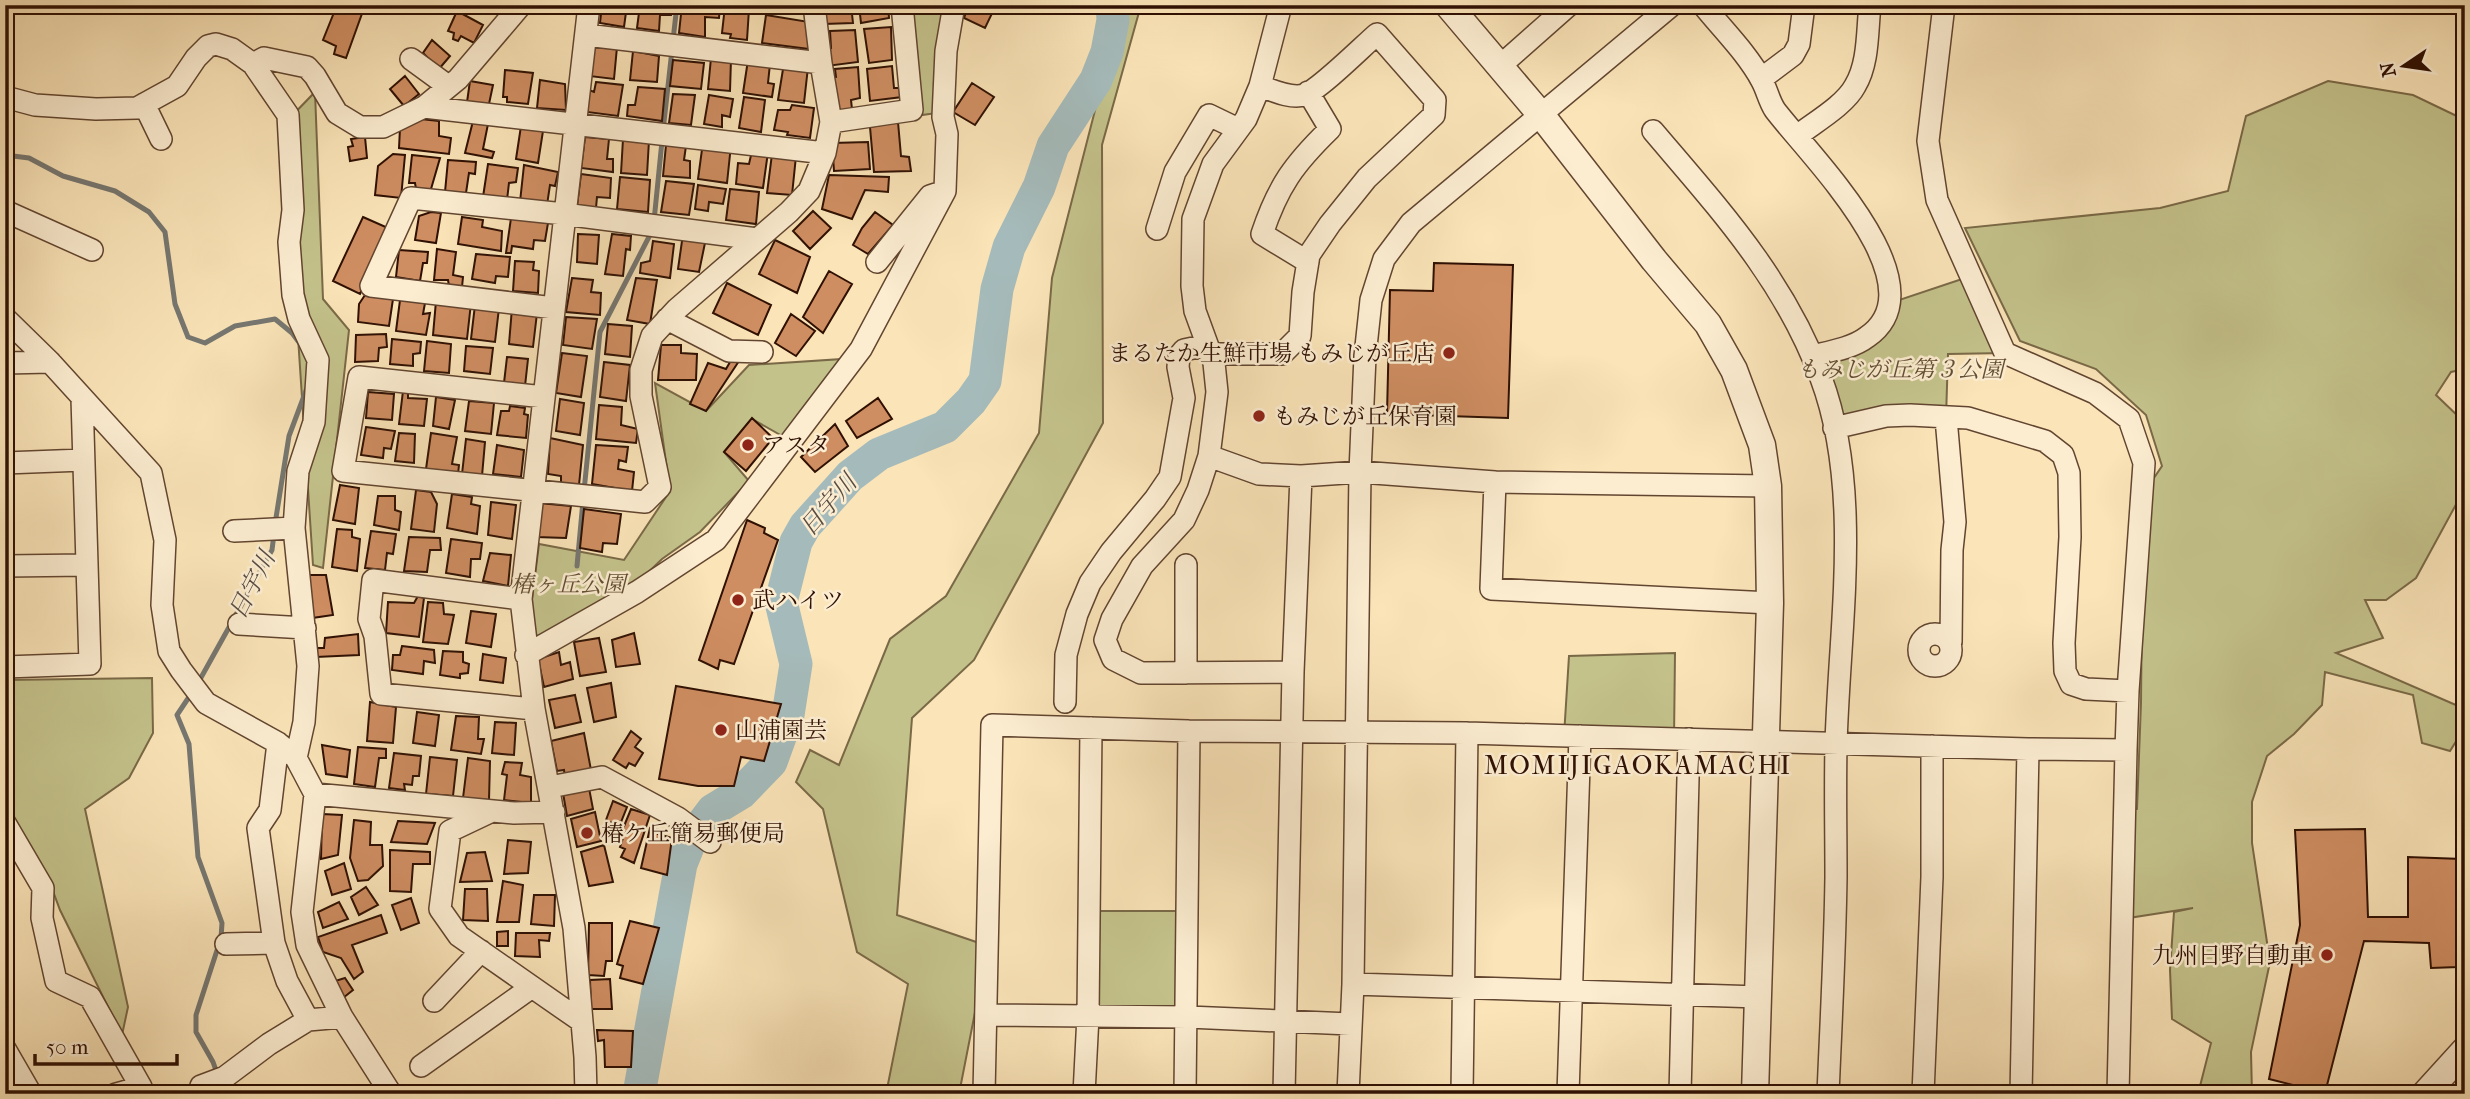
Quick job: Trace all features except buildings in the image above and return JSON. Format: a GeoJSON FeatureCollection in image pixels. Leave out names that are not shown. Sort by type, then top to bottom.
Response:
{"type":"FeatureCollection","features":[{"type":"Feature","properties":{"kind":"street"},"geometry":{"type":"LineString","coordinates":[[253,64],[264,58],[307,66],[337,113],[359,127],[383,127],[424,107],[448,86],[522,5]]}},
{"type":"Feature","properties":{"kind":"street"},"geometry":{"type":"LineString","coordinates":[[586,1094],[586,1057],[574,928],[534,709],[521,599],[589,5]]}},
{"type":"Feature","properties":{"kind":"street"},"geometry":{"type":"LineString","coordinates":[[544,397],[359,377],[343,471],[645,502],[660,487],[641,396],[641,370],[652,336],[667,319],[789,212],[809,191],[825,153],[831,122],[814,5]]}},
{"type":"Feature","properties":{"kind":"street"},"geometry":{"type":"LineString","coordinates":[[831,122],[912,110],[902,5]]}},
{"type":"Feature","properties":{"kind":"street"},"geometry":{"type":"LineString","coordinates":[[526,655],[637,592],[716,540],[861,349],[945,191],[947,134],[943,117],[946,51],[954,5]]}},
{"type":"Feature","properties":{"kind":"street"},"geometry":{"type":"LineString","coordinates":[[1281,5],[1260,86],[1246,119],[1213,164],[1193,219],[1192,286],[1195,311],[1209,349],[1217,392],[1209,456],[1184,520],[1142,566],[1112,619],[1105,640],[1113,659],[1141,673],[1293,672]]}},
{"type":"Feature","properties":{"kind":"street"},"geometry":{"type":"LineString","coordinates":[[1448,5],[1542,116],[1654,260],[1708,324],[1734,370],[1762,445],[1768,486],[1770,603],[1755,1094]]}},
{"type":"Feature","properties":{"kind":"street"},"geometry":{"type":"LineString","coordinates":[[1500,66],[1569,5]]}},
{"type":"Feature","properties":{"kind":"street"},"geometry":{"type":"LineString","coordinates":[[1348,1094],[1353,984],[1360,472],[1365,356],[1371,300],[1384,259],[1411,223],[1672,5]]}},
{"type":"Feature","properties":{"kind":"street"},"geometry":{"type":"LineString","coordinates":[[1703,5],[1746,57],[1761,79],[1773,107],[1840,189],[1873,241],[1889,274],[1890,303],[1884,321],[1867,337],[1812,356]]}},
{"type":"Feature","properties":{"kind":"street"},"geometry":{"type":"LineString","coordinates":[[1761,79],[1793,55],[1799,44],[1804,5]]}},
{"type":"Feature","properties":{"kind":"street"},"geometry":{"type":"LineString","coordinates":[[1797,136],[1842,102],[1855,87],[1864,65],[1870,5]]}},
{"type":"Feature","properties":{"kind":"street"},"geometry":{"type":"LineString","coordinates":[[1944,5],[1928,141],[1937,200],[2005,353],[2095,393],[2129,419],[2144,463],[2127,691],[2118,1094]]}},
{"type":"Feature","properties":{"kind":"street"},"geometry":{"type":"LineString","coordinates":[[1065,702],[1066,655],[1090,583],[1170,477],[1184,398],[1178,356],[1184,350],[1209,349],[1282,354],[1300,336],[1309,255],[1367,178],[1434,115],[1435,100],[1377,34],[1304,95],[1289,95],[1260,86]]}},
{"type":"Feature","properties":{"kind":"street"},"geometry":{"type":"LineString","coordinates":[[586,35],[821,63]]}},
{"type":"Feature","properties":{"kind":"street"},"geometry":{"type":"LineString","coordinates":[[5,97],[35,105],[96,109],[137,108],[177,86],[196,58],[208,46],[216,44],[232,49],[253,64],[288,115],[293,210],[289,242],[293,295],[299,319],[318,359],[314,422],[298,471],[290,528],[308,666],[304,722],[296,758]]}},
{"type":"Feature","properties":{"kind":"street"},"geometry":{"type":"LineString","coordinates":[[411,59],[448,86]]}},
{"type":"Feature","properties":{"kind":"street"},"geometry":{"type":"LineString","coordinates":[[1308,92],[1330,129],[1303,155],[1288,175],[1273,200],[1262,234],[1308,262]]}},
{"type":"Feature","properties":{"kind":"street"},"geometry":{"type":"LineString","coordinates":[[144,104],[161,139]]}},
{"type":"Feature","properties":{"kind":"street"},"geometry":{"type":"LineString","coordinates":[[424,107],[825,153]]}},
{"type":"Feature","properties":{"kind":"street"},"geometry":{"type":"LineString","coordinates":[[1157,229],[1175,173],[1209,115],[1238,129]]}},
{"type":"Feature","properties":{"kind":"street"},"geometry":{"type":"LineString","coordinates":[[1653,131],[1738,230],[1777,285],[1822,380],[1834,428],[1845,498],[1845,586],[1836,744],[1836,879],[1828,1094]]}},
{"type":"Feature","properties":{"kind":"street"},"geometry":{"type":"LineString","coordinates":[[877,262],[930,196],[945,191]]}},
{"type":"Feature","properties":{"kind":"street"},"geometry":{"type":"LineString","coordinates":[[554,308],[371,286],[411,198],[564,214],[757,239]]}},
{"type":"Feature","properties":{"kind":"street"},"geometry":{"type":"LineString","coordinates":[[5,211],[52,222],[92,250]]}},
{"type":"Feature","properties":{"kind":"street"},"geometry":{"type":"LineString","coordinates":[[5,318],[50,362],[151,473],[165,540],[162,605],[169,651],[206,703],[278,743],[296,758],[315,794],[302,912],[307,946],[342,1017],[391,1094]]}},
{"type":"Feature","properties":{"kind":"street"},"geometry":{"type":"LineString","coordinates":[[667,319],[729,351],[762,352]]}},
{"type":"Feature","properties":{"kind":"street"},"geometry":{"type":"LineString","coordinates":[[5,363],[50,362]]}},
{"type":"Feature","properties":{"kind":"street"},"geometry":{"type":"LineString","coordinates":[[5,667],[90,664],[82,398]]}},
{"type":"Feature","properties":{"kind":"street"},"geometry":{"type":"LineString","coordinates":[[1834,428],[1886,416],[1968,418],[2045,441],[2063,454],[2069,473],[2070,537],[2064,671],[2071,684],[2086,689],[2127,691]]}},
{"type":"Feature","properties":{"kind":"street"},"geometry":{"type":"LineString","coordinates":[[1946,418],[1955,522],[1951,642]]}},
{"type":"Feature","properties":{"kind":"street"},"geometry":{"type":"LineString","coordinates":[[1209,456],[1259,474],[1301,476],[1360,472],[1495,482],[1768,486]]}},
{"type":"Feature","properties":{"kind":"street"},"geometry":{"type":"LineString","coordinates":[[5,463],[83,460]]}},
{"type":"Feature","properties":{"kind":"street"},"geometry":{"type":"LineString","coordinates":[[1284,1094],[1293,672],[1301,476]]}},
{"type":"Feature","properties":{"kind":"street"},"geometry":{"type":"LineString","coordinates":[[1495,482],[1491,589],[1770,603]]}},
{"type":"Feature","properties":{"kind":"street"},"geometry":{"type":"LineString","coordinates":[[1159,493],[1188,512]]}},
{"type":"Feature","properties":{"kind":"street"},"geometry":{"type":"LineString","coordinates":[[234,531],[290,528]]}},
{"type":"Feature","properties":{"kind":"street"},"geometry":{"type":"LineString","coordinates":[[5,566],[86,565]]}},
{"type":"Feature","properties":{"kind":"street"},"geometry":{"type":"LineString","coordinates":[[1186,565],[1186,673]]}},
{"type":"Feature","properties":{"kind":"street"},"geometry":{"type":"LineString","coordinates":[[521,599],[373,580],[369,619],[375,636],[381,694],[534,709]]}},
{"type":"Feature","properties":{"kind":"street"},"geometry":{"type":"LineString","coordinates":[[239,624],[305,628]]}},
{"type":"Feature","properties":{"kind":"street"},"geometry":{"type":"LineString","coordinates":[[1072,633],[1105,640]]}},
{"type":"Feature","properties":{"kind":"street"},"geometry":{"type":"LineString","coordinates":[[984,1094],[992,724],[1189,731],[1467,733],[2126,750]]}},
{"type":"Feature","properties":{"kind":"street"},"geometry":{"type":"LineString","coordinates":[[1084,1094],[1088,1016],[1091,728]]}},
{"type":"Feature","properties":{"kind":"street"},"geometry":{"type":"LineString","coordinates":[[1185,1094],[1188,1017],[1189,731]]}},
{"type":"Feature","properties":{"kind":"street"},"geometry":{"type":"LineString","coordinates":[[1462,1094],[1467,733]]}},
{"type":"Feature","properties":{"kind":"street"},"geometry":{"type":"LineString","coordinates":[[1568,1094],[1580,736]]}},
{"type":"Feature","properties":{"kind":"street"},"geometry":{"type":"LineString","coordinates":[[1680,1094],[1689,739]]}},
{"type":"Feature","properties":{"kind":"street"},"geometry":{"type":"LineString","coordinates":[[278,743],[270,810],[258,828],[274,943],[287,981],[308,1020]]}},
{"type":"Feature","properties":{"kind":"street"},"geometry":{"type":"LineString","coordinates":[[1923,1094],[1932,877],[1932,746]]}},
{"type":"Feature","properties":{"kind":"street"},"geometry":{"type":"LineString","coordinates":[[2021,1094],[2028,749]]}},
{"type":"Feature","properties":{"kind":"street"},"geometry":{"type":"LineString","coordinates":[[550,787],[602,777],[678,818],[709,842]]}},
{"type":"Feature","properties":{"kind":"street"},"geometry":{"type":"LineString","coordinates":[[315,794],[514,814],[554,812]]}},
{"type":"Feature","properties":{"kind":"street"},"geometry":{"type":"LineString","coordinates":[[490,811],[450,831],[440,909],[459,936],[581,1021]]}},
{"type":"Feature","properties":{"kind":"street"},"geometry":{"type":"LineString","coordinates":[[9,837],[43,888],[43,918],[56,981],[90,997],[141,1087],[116,1094]]}},
{"type":"Feature","properties":{"kind":"street"},"geometry":{"type":"LineString","coordinates":[[226,944],[274,943]]}},
{"type":"Feature","properties":{"kind":"street"},"geometry":{"type":"LineString","coordinates":[[434,1001],[481,951]]}},
{"type":"Feature","properties":{"kind":"street"},"geometry":{"type":"LineString","coordinates":[[1353,984],[1759,998]]}},
{"type":"Feature","properties":{"kind":"street"},"geometry":{"type":"LineString","coordinates":[[421,1066],[532,987]]}},
{"type":"Feature","properties":{"kind":"street"},"geometry":{"type":"LineString","coordinates":[[986,1015],[1188,1017],[1350,1024]]}},
{"type":"Feature","properties":{"kind":"street"},"geometry":{"type":"LineString","coordinates":[[214,1085],[269,1044],[308,1020],[342,1017]]}},
{"type":"Feature","properties":{"kind":"street"},"geometry":{"type":"LineString","coordinates":[[5,1049],[31,1094]]}},
{"type":"Feature","properties":{"kind":"street"},"geometry":{"type":"LineString","coordinates":[[2425,1094],[2465,1050]]}},
{"type":"Feature","properties":{"kind":"green space"},"geometry":{"type":"Polygon","coordinates":[[[911,5],[945,5],[936,47],[937,113],[922,115],[911,5]]]}},
{"type":"Feature","properties":{"kind":"green space"},"geometry":{"type":"Polygon","coordinates":[[[1122,5],[1141,5],[1102,145],[1103,423],[974,660],[912,718],[897,915],[988,946],[959,1094],[886,1094],[908,984],[857,952],[823,809],[796,782],[810,750],[839,765],[890,639],[946,596],[1039,433],[1052,278],[1122,5]]]}},
{"type":"Feature","properties":{"kind":"green space"},"geometry":{"type":"Polygon","coordinates":[[[2328,81],[2413,95],[2465,120],[2465,369],[2451,372],[2436,395],[2461,419],[2465,449],[2465,488],[2416,578],[2386,600],[2365,600],[2383,638],[2336,653],[2465,709],[2465,727],[2450,751],[2422,743],[2413,695],[2325,672],[2322,705],[2294,734],[2267,756],[2252,802],[2252,843],[2270,962],[2251,1052],[2252,1094],[2198,1094],[2211,1043],[2172,1019],[2170,970],[2174,912],[2193,908],[2122,919],[2124,811],[2137,809],[2143,494],[2162,466],[2146,415],[2096,369],[2020,341],[1965,228],[2160,208],[2228,191],[2246,116],[2328,81]]]}},
{"type":"Feature","properties":{"kind":"green space"},"geometry":{"type":"Polygon","coordinates":[[[315,92],[323,299],[349,330],[323,568],[313,565],[284,124],[315,92]]]}},
{"type":"Feature","properties":{"kind":"green space","name":"もみじが丘第３公園"},"geometry":{"type":"Polygon","coordinates":[[[1971,276],[2005,353],[1948,354],[1946,418],[1834,428],[1812,356],[1860,340],[1890,303],[1971,276]]]}},
{"type":"Feature","properties":{"kind":"green space","name":"椿ヶ丘公園"},"geometry":{"type":"Polygon","coordinates":[[[843,359],[784,437],[752,419],[724,452],[749,481],[700,532],[662,559],[635,585],[536,643],[531,607],[539,544],[624,560],[670,491],[655,383],[706,411],[749,365],[843,359]]]}},
{"type":"Feature","properties":{"kind":"green space"},"geometry":{"type":"Polygon","coordinates":[[[1675,653],[1674,739],[1564,736],[1569,656],[1675,653]]]}},
{"type":"Feature","properties":{"kind":"green space"},"geometry":{"type":"Polygon","coordinates":[[[152,678],[153,733],[129,778],[85,809],[128,1007],[122,1035],[60,910],[51,886],[5,808],[5,680],[152,678]]]}},
{"type":"Feature","properties":{"kind":"green space"},"geometry":{"type":"Polygon","coordinates":[[[1090,911],[1189,911],[1188,1017],[1088,1016],[1090,911]]]}},
{"type":"Feature","properties":{"kind":"waterway"},"geometry":{"type":"LineString","coordinates":[[673,40],[677,5]]}},
{"type":"Feature","properties":{"kind":"waterway","name":"日宇川"},"geometry":{"type":"LineString","coordinates":[[639,1094],[681,864],[691,839],[713,810],[741,793],[771,762],[788,715],[796,664],[781,602],[796,542],[805,526],[850,476],[879,454],[945,427],[971,401],[985,381],[997,289],[1009,247],[1039,187],[1053,146],[1096,80],[1107,52],[1113,20],[1112,5]]}},
{"type":"Feature","properties":{"kind":"waterway"},"geometry":{"type":"LineString","coordinates":[[663,131],[672,50]]}},
{"type":"Feature","properties":{"kind":"waterway"},"geometry":{"type":"LineString","coordinates":[[654,221],[662,141]]}},
{"type":"Feature","properties":{"kind":"waterway","name":"日宇川"},"geometry":{"type":"LineString","coordinates":[[5,155],[29,158],[63,176],[115,191],[149,212],[165,232],[175,304],[188,337],[205,343],[235,326],[275,319],[292,333],[301,345]]}},
{"type":"Feature","properties":{"kind":"waterway"},"geometry":{"type":"LineString","coordinates":[[584,491],[600,332],[652,231]]}},
{"type":"Feature","properties":{"kind":"waterway","name":"日宇川"},"geometry":{"type":"LineString","coordinates":[[275,524],[289,436],[307,388]]}},
{"type":"Feature","properties":{"kind":"waterway"},"geometry":{"type":"LineString","coordinates":[[577,566],[583,501]]}},
{"type":"Feature","properties":{"kind":"waterway","name":"日宇川"},"geometry":{"type":"LineString","coordinates":[[198,683],[272,550],[274,534]]}},
{"type":"Feature","properties":{"kind":"waterway","name":"日宇川"},"geometry":{"type":"LineString","coordinates":[[193,691],[177,715],[189,744],[198,857],[222,923],[221,938],[196,1015],[196,1032],[217,1073]]}},
{"type":"Feature","properties":{"kind":"waterway","name":"日宇川"},"geometry":{"type":"LineString","coordinates":[[220,1082],[224,1094]]}},
{"type":"Feature","properties":{"kind":"place","name":"まるたか生鮮市場 もみじが丘店"},"geometry":{"type":"Point","coordinates":[1449,353]}},
{"type":"Feature","properties":{"kind":"place","name":"もみじが丘保育園"},"geometry":{"type":"Point","coordinates":[1259,416]}},
{"type":"Feature","properties":{"kind":"place","name":"アスタ"},"geometry":{"type":"Point","coordinates":[748,445]}},
{"type":"Feature","properties":{"kind":"place","name":"武ハイツ"},"geometry":{"type":"Point","coordinates":[738,600]}},
{"type":"Feature","properties":{"kind":"place","name":"山浦園芸"},"geometry":{"type":"Point","coordinates":[721,730]}},
{"type":"Feature","properties":{"kind":"place","name":"椿ケ丘簡易郵便局"},"geometry":{"type":"Point","coordinates":[587,833]}},
{"type":"Feature","properties":{"kind":"place","name":"九州日野自動車"},"geometry":{"type":"Point","coordinates":[2327,955]}},
{"type":"Feature","properties":{"kind":"district","name":"MOMIJIGAOKAMACHI"},"geometry":{"type":"Point","coordinates":[1638,765]}}]}
